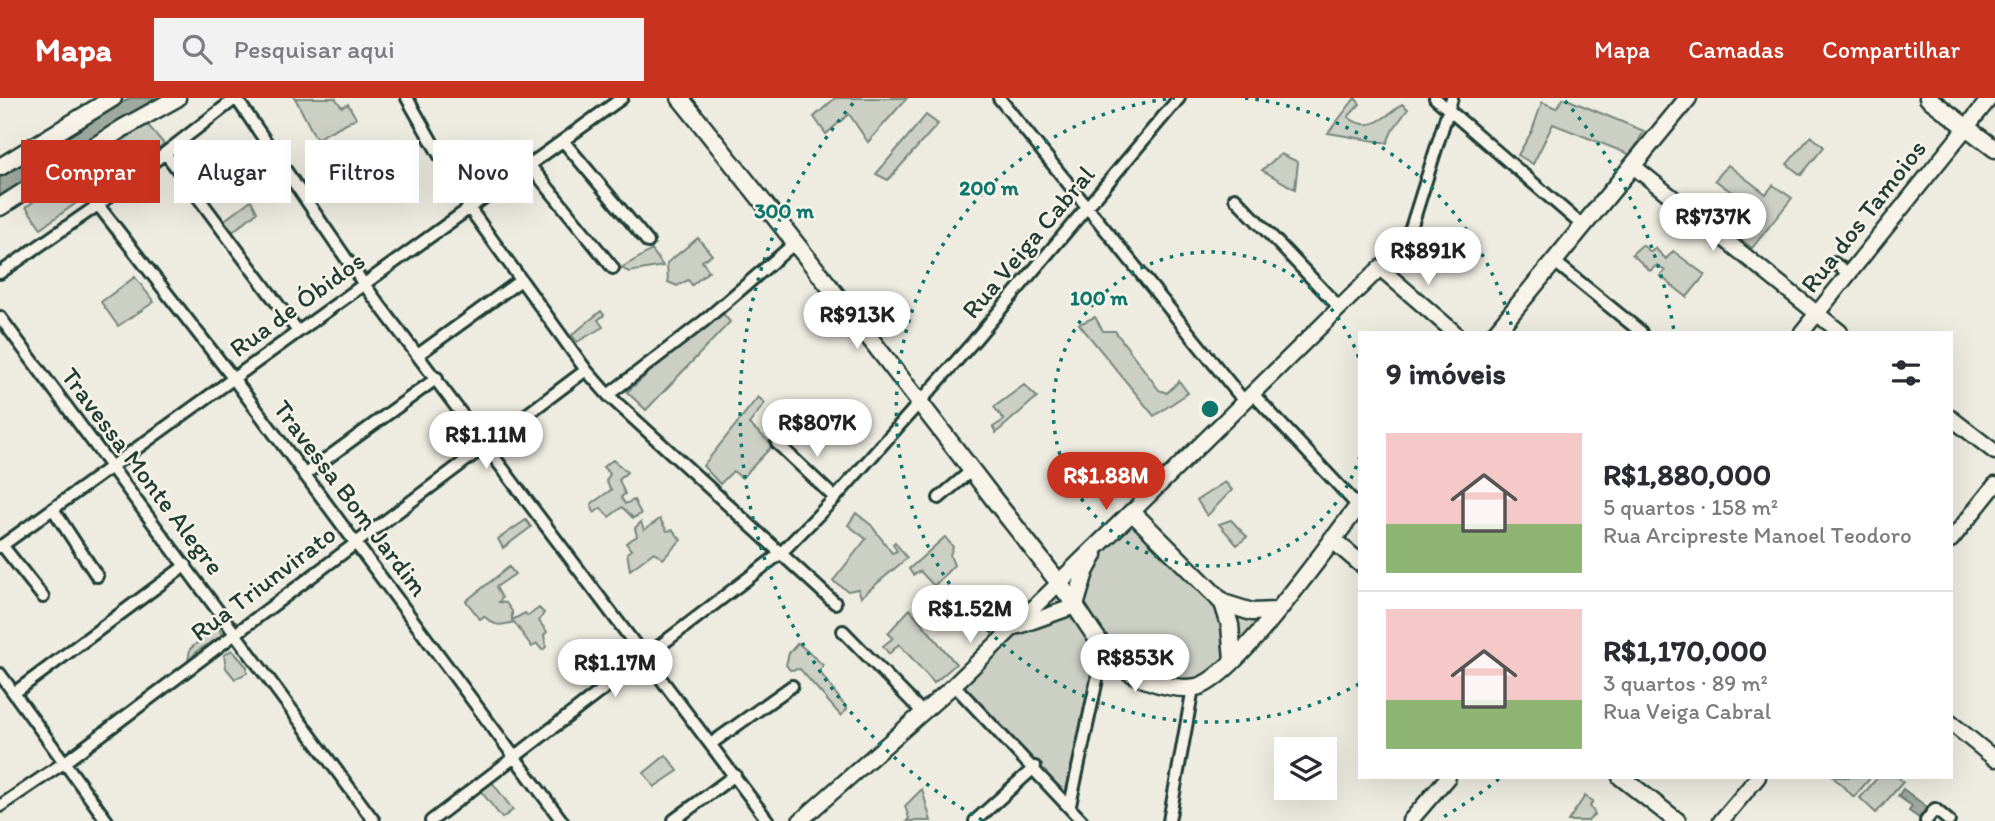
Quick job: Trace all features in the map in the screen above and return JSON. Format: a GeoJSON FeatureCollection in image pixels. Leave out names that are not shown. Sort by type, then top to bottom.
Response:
{"type":"FeatureCollection","features":[{"type":"Feature","properties":{"kind":"main road"},"geometry":{"type":"LineString","coordinates":[[0,167],[113,98]]}},
{"type":"Feature","properties":{"kind":"main road"},"geometry":{"type":"LineString","coordinates":[[0,207],[123,128],[177,98]]}},
{"type":"Feature","properties":{"kind":"main road"},"geometry":{"type":"LineString","coordinates":[[680,98],[920,402],[1059,583],[1104,647],[1135,675],[1156,682],[1193,688],[1213,680],[1276,611],[1358,506]]}},
{"type":"Feature","properties":{"kind":"main road"},"geometry":{"type":"LineString","coordinates":[[1497,331],[1688,98]]}},
{"type":"Feature","properties":{"kind":"main road"},"geometry":{"type":"LineString","coordinates":[[1928,98],[1995,149]]}},
{"type":"Feature","properties":{"kind":"main road"},"geometry":{"type":"LineString","coordinates":[[1059,583],[1132,512],[1223,603],[1230,625],[1233,660]]}},
{"type":"Feature","properties":{"kind":"main road"},"geometry":{"type":"LineString","coordinates":[[1075,606],[1085,572],[1105,538]]}},
{"type":"Feature","properties":{"kind":"main road"},"geometry":{"type":"LineString","coordinates":[[1332,539],[1358,561]]}},
{"type":"Feature","properties":{"kind":"main road"},"geometry":{"type":"LineString","coordinates":[[1223,603],[1252,612],[1276,611]]}},
{"type":"Feature","properties":{"kind":"main road"},"geometry":{"type":"LineString","coordinates":[[1624,779],[1677,821]]}},
{"type":"Feature","properties":{"kind":"street"},"geometry":{"type":"LineString","coordinates":[[0,273],[98,205],[236,98],[363,282],[647,656],[768,821]]}},
{"type":"Feature","properties":{"kind":"street"},"geometry":{"type":"LineString","coordinates":[[407,98],[470,209],[586,370],[608,395],[835,603]]}},
{"type":"Feature","properties":{"kind":"street","name":"Rua de Óbidos"},"geometry":{"type":"LineString","coordinates":[[533,165],[622,98]]}},
{"type":"Feature","properties":{"kind":"street"},"geometry":{"type":"LineString","coordinates":[[999,98],[1248,398],[1358,504]]}},
{"type":"Feature","properties":{"kind":"street","name":"Rua Veiga Cabral"},"geometry":{"type":"LineString","coordinates":[[430,821],[781,553],[835,498],[920,402],[1179,98]]}},
{"type":"Feature","properties":{"kind":"street"},"geometry":{"type":"LineString","coordinates":[[1435,98],[1584,227]]}},
{"type":"Feature","properties":{"kind":"street"},"geometry":{"type":"LineString","coordinates":[[1132,512],[1404,242],[1411,229],[1452,98]]}},
{"type":"Feature","properties":{"kind":"street","name":"Rua dos Tamoios"},"geometry":{"type":"LineString","coordinates":[[1803,331],[1990,98]]}},
{"type":"Feature","properties":{"kind":"street"},"geometry":{"type":"LineString","coordinates":[[564,142],[648,242]]}},
{"type":"Feature","properties":{"kind":"street"},"geometry":{"type":"LineString","coordinates":[[166,154],[174,165]]}},
{"type":"Feature","properties":{"kind":"street"},"geometry":{"type":"LineString","coordinates":[[1632,165],[1839,331]]}},
{"type":"Feature","properties":{"kind":"street"},"geometry":{"type":"LineString","coordinates":[[533,169],[614,268]]}},
{"type":"Feature","properties":{"kind":"street"},"geometry":{"type":"LineString","coordinates":[[1235,198],[1340,308]]}},
{"type":"Feature","properties":{"kind":"street"},"geometry":{"type":"LineString","coordinates":[[203,203],[298,330]]}},
{"type":"Feature","properties":{"kind":"street","name":"Rua de Óbidos"},"geometry":{"type":"LineString","coordinates":[[1,546],[363,282],[479,203]]}},
{"type":"Feature","properties":{"kind":"street","name":"Travessa Bom Jardim"},"geometry":{"type":"LineString","coordinates":[[98,205],[233,378],[562,821]]}},
{"type":"Feature","properties":{"kind":"street"},"geometry":{"type":"LineString","coordinates":[[608,395],[704,321],[796,242]]}},
{"type":"Feature","properties":{"kind":"street"},"geometry":{"type":"LineString","coordinates":[[1555,262],[1640,331]]}},
{"type":"Feature","properties":{"kind":"street"},"geometry":{"type":"LineString","coordinates":[[1834,263],[1850,274]]}},
{"type":"Feature","properties":{"kind":"street"},"geometry":{"type":"LineString","coordinates":[[1380,268],[1453,331]]}},
{"type":"Feature","properties":{"kind":"street"},"geometry":{"type":"LineString","coordinates":[[419,354],[521,280]]}},
{"type":"Feature","properties":{"kind":"street","name":"Travessa Monte Alegre"},"geometry":{"type":"LineString","coordinates":[[0,317],[374,821]]}},
{"type":"Feature","properties":{"kind":"street","name":"Rua Triunvirato"},"geometry":{"type":"LineString","coordinates":[[0,806],[65,762],[355,541],[586,370]]}},
{"type":"Feature","properties":{"kind":"street"},"geometry":{"type":"LineString","coordinates":[[304,475],[437,378]]}},
{"type":"Feature","properties":{"kind":"street"},"geometry":{"type":"LineString","coordinates":[[1953,420],[1995,452]]}},
{"type":"Feature","properties":{"kind":"street"},"geometry":{"type":"LineString","coordinates":[[777,443],[835,498]]}},
{"type":"Feature","properties":{"kind":"street"},"geometry":{"type":"LineString","coordinates":[[939,498],[972,470]]}},
{"type":"Feature","properties":{"kind":"street"},"geometry":{"type":"LineString","coordinates":[[1953,538],[1995,485]]}},
{"type":"Feature","properties":{"kind":"street"},"geometry":{"type":"LineString","coordinates":[[53,509],[97,576]]}},
{"type":"Feature","properties":{"kind":"street"},"geometry":{"type":"LineString","coordinates":[[1,546],[43,597]]}},
{"type":"Feature","properties":{"kind":"street"},"geometry":{"type":"LineString","coordinates":[[14,694],[186,565]]}},
{"type":"Feature","properties":{"kind":"street"},"geometry":{"type":"LineString","coordinates":[[800,821],[954,685],[1059,583]]}},
{"type":"Feature","properties":{"kind":"street"},"geometry":{"type":"LineString","coordinates":[[1012,629],[1075,606]]}},
{"type":"Feature","properties":{"kind":"street"},"geometry":{"type":"LineString","coordinates":[[843,631],[923,713]]}},
{"type":"Feature","properties":{"kind":"street"},"geometry":{"type":"LineString","coordinates":[[1070,806],[1104,647]]}},
{"type":"Feature","properties":{"kind":"street"},"geometry":{"type":"LineString","coordinates":[[0,674],[107,821]]}},
{"type":"Feature","properties":{"kind":"street"},"geometry":{"type":"LineString","coordinates":[[712,743],[792,685]]}},
{"type":"Feature","properties":{"kind":"street"},"geometry":{"type":"LineString","coordinates":[[954,685],[1035,767],[1083,821]]}},
{"type":"Feature","properties":{"kind":"street"},"geometry":{"type":"LineString","coordinates":[[1169,821],[1193,688]]}},
{"type":"Feature","properties":{"kind":"street"},"geometry":{"type":"LineString","coordinates":[[1953,725],[1995,759]]}},
{"type":"Feature","properties":{"kind":"street"},"geometry":{"type":"LineString","coordinates":[[975,821],[1035,767]]}},
{"type":"Feature","properties":{"kind":"street"},"geometry":{"type":"LineString","coordinates":[[674,820],[735,775]]}},
{"type":"Feature","properties":{"kind":"street"},"geometry":{"type":"LineString","coordinates":[[1410,821],[1446,779]]}},
{"type":"Feature","properties":{"kind":"street"},"geometry":{"type":"LineString","coordinates":[[1721,821],[1756,779]]}},
{"type":"Feature","properties":{"kind":"street"},"geometry":{"type":"LineString","coordinates":[[1926,821],[1936,809],[1949,821]]}},
{"type":"Feature","properties":{"kind":"shaded area"},"geometry":{"type":"Polygon","coordinates":[[[130,98],[159,98],[90,140],[61,140],[130,98]]]}},
{"type":"Feature","properties":{"kind":"shaded area"},"geometry":{"type":"Polygon","coordinates":[[[295,98],[335,98],[342,107],[348,104],[356,118],[316,139],[295,98]]]}},
{"type":"Feature","properties":{"kind":"shaded area"},"geometry":{"type":"Polygon","coordinates":[[[835,98],[907,98],[868,142],[849,114],[826,134],[814,117],[835,98]]]}},
{"type":"Feature","properties":{"kind":"shaded area"},"geometry":{"type":"Polygon","coordinates":[[[1355,98],[1360,104],[1348,117],[1363,124],[1376,122],[1402,104],[1408,109],[1387,143],[1328,133],[1355,98]]]}},
{"type":"Feature","properties":{"kind":"shaded area"},"geometry":{"type":"Polygon","coordinates":[[[1564,98],[1644,131],[1631,155],[1553,124],[1533,164],[1518,155],[1532,131],[1542,102],[1556,108],[1564,98]]]}},
{"type":"Feature","properties":{"kind":"shaded area"},"geometry":{"type":"Polygon","coordinates":[[[926,115],[938,124],[888,180],[876,174],[926,115]]]}},
{"type":"Feature","properties":{"kind":"shaded area"},"geometry":{"type":"Polygon","coordinates":[[[147,124],[164,144],[160,147],[160,140],[124,140],[147,124]]]}},
{"type":"Feature","properties":{"kind":"shaded area"},"geometry":{"type":"Polygon","coordinates":[[[1811,136],[1824,147],[1801,175],[1787,164],[1811,136]]]}},
{"type":"Feature","properties":{"kind":"shaded area"},"geometry":{"type":"Polygon","coordinates":[[[1281,154],[1298,162],[1295,189],[1262,170],[1281,154]]]}},
{"type":"Feature","properties":{"kind":"shaded area"},"geometry":{"type":"Polygon","coordinates":[[[21,164],[21,182],[0,195],[0,177],[21,164]]]}},
{"type":"Feature","properties":{"kind":"shaded area"},"geometry":{"type":"Polygon","coordinates":[[[1728,165],[1766,194],[1773,185],[1792,198],[1752,248],[1736,236],[1755,209],[1715,180],[1728,165]]]}},
{"type":"Feature","properties":{"kind":"shaded area"},"geometry":{"type":"Polygon","coordinates":[[[32,203],[76,203],[41,228],[26,207],[32,203]]]}},
{"type":"Feature","properties":{"kind":"shaded area"},"geometry":{"type":"Polygon","coordinates":[[[247,203],[252,203],[257,212],[231,233],[222,222],[247,203]]]}},
{"type":"Feature","properties":{"kind":"shaded area"},"geometry":{"type":"Polygon","coordinates":[[[698,238],[712,255],[702,261],[709,271],[692,285],[688,280],[677,286],[668,282],[667,263],[698,238]]]}},
{"type":"Feature","properties":{"kind":"shaded area"},"geometry":{"type":"Polygon","coordinates":[[[1642,245],[1651,252],[1655,248],[1666,259],[1673,251],[1705,275],[1687,297],[1660,276],[1665,271],[1657,265],[1650,271],[1632,254],[1642,245]]]}},
{"type":"Feature","properties":{"kind":"shaded area"},"geometry":{"type":"Polygon","coordinates":[[[652,250],[663,266],[629,272],[621,268],[652,250]]]}},
{"type":"Feature","properties":{"kind":"shaded area"},"geometry":{"type":"Polygon","coordinates":[[[135,277],[154,302],[118,326],[101,302],[135,277]]]}},
{"type":"Feature","properties":{"kind":"shaded area"},"geometry":{"type":"Polygon","coordinates":[[[720,310],[730,322],[646,410],[627,392],[720,310]]]}},
{"type":"Feature","properties":{"kind":"shaded area"},"geometry":{"type":"Polygon","coordinates":[[[601,311],[604,315],[598,320],[603,327],[577,342],[572,335],[601,311]]]}},
{"type":"Feature","properties":{"kind":"shaded area"},"geometry":{"type":"Polygon","coordinates":[[[1095,317],[1103,331],[1115,331],[1159,390],[1167,393],[1179,381],[1188,393],[1154,416],[1079,324],[1095,317]]]}},
{"type":"Feature","properties":{"kind":"shaded area"},"geometry":{"type":"Polygon","coordinates":[[[1024,385],[1037,397],[996,433],[993,427],[1004,420],[994,407],[1024,385]]]}},
{"type":"Feature","properties":{"kind":"shaded area"},"geometry":{"type":"Polygon","coordinates":[[[758,397],[765,403],[749,424],[773,445],[742,478],[733,471],[720,484],[703,466],[758,397]]]}},
{"type":"Feature","properties":{"kind":"shaded area"},"geometry":{"type":"Polygon","coordinates":[[[613,460],[627,472],[619,480],[625,494],[621,497],[625,504],[634,500],[641,514],[633,518],[622,507],[609,517],[601,508],[594,513],[591,504],[611,490],[606,481],[610,474],[603,467],[613,460]]]}},
{"type":"Feature","properties":{"kind":"shaded area"},"geometry":{"type":"Polygon","coordinates":[[[1225,482],[1232,490],[1207,516],[1197,500],[1225,482]]]}},
{"type":"Feature","properties":{"kind":"shaded area"},"geometry":{"type":"Polygon","coordinates":[[[856,513],[871,525],[892,553],[897,551],[893,544],[895,542],[907,558],[861,597],[858,589],[848,591],[833,581],[866,539],[848,525],[856,513]]]}},
{"type":"Feature","properties":{"kind":"shaded area"},"geometry":{"type":"Polygon","coordinates":[[[1136,516],[1223,604],[1269,613],[1202,681],[1160,677],[1130,663],[1106,639],[1080,606],[1095,558],[1136,516]]]}},
{"type":"Feature","properties":{"kind":"shaded area"},"geometry":{"type":"Polygon","coordinates":[[[660,519],[667,531],[673,530],[681,540],[663,559],[654,552],[630,570],[627,553],[631,550],[626,543],[637,536],[635,528],[641,522],[644,530],[660,519]]]}},
{"type":"Feature","properties":{"kind":"shaded area"},"geometry":{"type":"Polygon","coordinates":[[[526,520],[531,527],[503,548],[498,539],[526,520]]]}},
{"type":"Feature","properties":{"kind":"shaded area"},"geometry":{"type":"Polygon","coordinates":[[[1231,520],[1247,537],[1237,545],[1219,524],[1231,520]]]}},
{"type":"Feature","properties":{"kind":"shaded area"},"geometry":{"type":"Polygon","coordinates":[[[945,537],[953,547],[950,555],[954,565],[934,586],[920,571],[913,575],[909,569],[945,537]]]}},
{"type":"Feature","properties":{"kind":"shaded area"},"geometry":{"type":"Polygon","coordinates":[[[509,567],[515,574],[496,587],[502,598],[499,602],[506,603],[512,611],[512,620],[525,613],[528,616],[539,608],[544,613],[539,621],[547,632],[544,635],[546,647],[542,650],[537,644],[532,647],[514,622],[498,625],[484,616],[480,619],[466,601],[509,567]]]}},
{"type":"Feature","properties":{"kind":"shaded area"},"geometry":{"type":"Polygon","coordinates":[[[1057,584],[1104,647],[1070,805],[954,685],[1057,584]]]}},
{"type":"Feature","properties":{"kind":"shaded area"},"geometry":{"type":"Polygon","coordinates":[[[910,609],[956,664],[934,683],[899,644],[889,654],[883,646],[893,638],[888,633],[910,609]]]}},
{"type":"Feature","properties":{"kind":"shaded area"},"geometry":{"type":"Polygon","coordinates":[[[218,625],[222,636],[197,651],[188,662],[190,649],[218,625]]]}},
{"type":"Feature","properties":{"kind":"shaded area"},"geometry":{"type":"Polygon","coordinates":[[[798,643],[823,665],[820,672],[847,709],[841,716],[800,669],[790,670],[786,665],[789,653],[798,643]]]}},
{"type":"Feature","properties":{"kind":"shaded area"},"geometry":{"type":"Polygon","coordinates":[[[232,650],[247,667],[247,673],[235,679],[226,668],[224,655],[232,650]]]}},
{"type":"Feature","properties":{"kind":"shaded area"},"geometry":{"type":"Polygon","coordinates":[[[666,755],[678,771],[654,787],[644,773],[666,755]]]}},
{"type":"Feature","properties":{"kind":"shaded area"},"geometry":{"type":"Polygon","coordinates":[[[1835,779],[1869,779],[1854,797],[1835,779]]]}},
{"type":"Feature","properties":{"kind":"shaded area"},"geometry":{"type":"Polygon","coordinates":[[[1876,779],[1900,779],[1903,782],[1876,813],[1860,798],[1876,779]]]}},
{"type":"Feature","properties":{"kind":"shaded area"},"geometry":{"type":"Polygon","coordinates":[[[492,782],[513,810],[502,818],[480,790],[492,782]]]}},
{"type":"Feature","properties":{"kind":"shaded area"},"geometry":{"type":"Polygon","coordinates":[[[922,789],[931,821],[907,821],[909,818],[905,806],[922,789]]]}},
{"type":"Feature","properties":{"kind":"shaded area"},"geometry":{"type":"Polygon","coordinates":[[[1903,789],[1927,807],[1919,818],[1909,811],[1912,806],[1898,796],[1903,789]]]}},
{"type":"Feature","properties":{"kind":"shaded area"},"geometry":{"type":"Polygon","coordinates":[[[1585,796],[1593,801],[1590,806],[1595,814],[1588,821],[1568,821],[1585,796]]]}}]}
